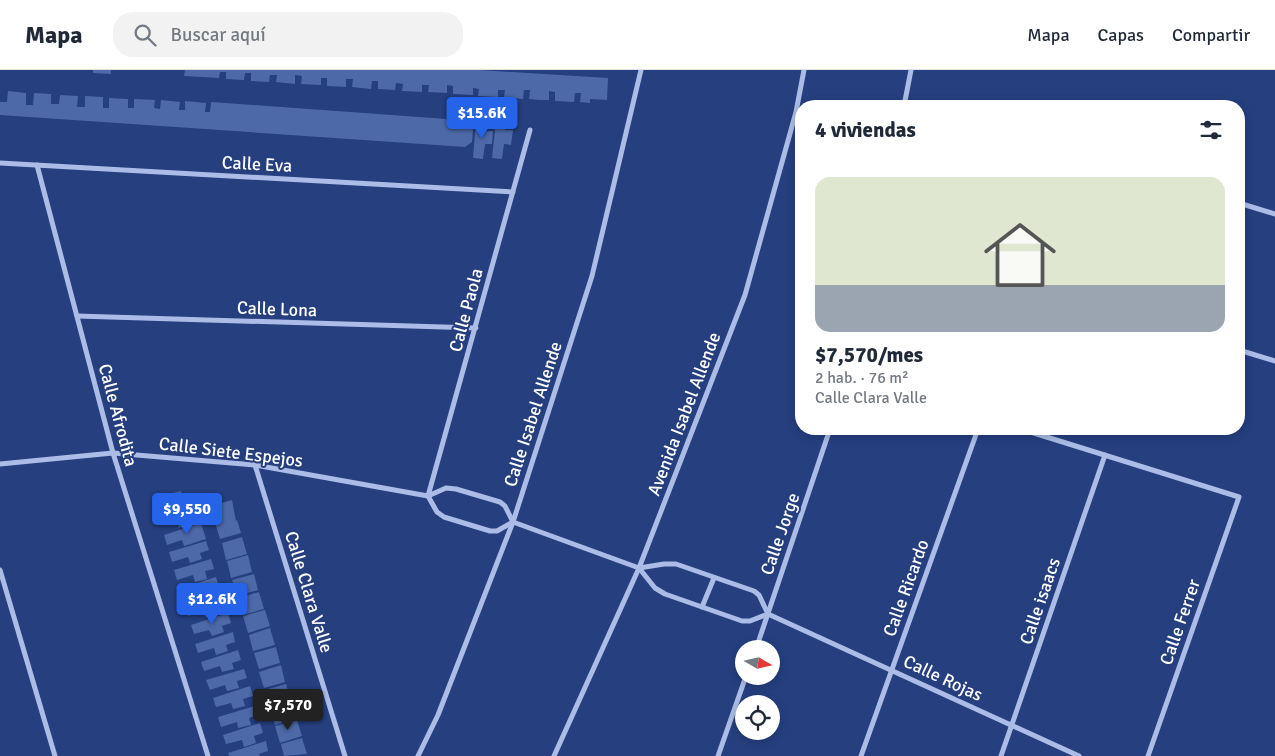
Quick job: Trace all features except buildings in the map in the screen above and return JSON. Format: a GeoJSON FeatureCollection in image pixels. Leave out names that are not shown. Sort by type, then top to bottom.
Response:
{"type":"FeatureCollection","features":[{"type":"Feature","properties":{"kind":"street","name":"Calle Isabel Allende"},"geometry":{"type":"LineString","coordinates":[[418,756],[438,715],[513,522],[592,276],[641,70]]}},
{"type":"Feature","properties":{"kind":"street","name":"Avenida Isabel Allende"},"geometry":{"type":"LineString","coordinates":[[798,100],[804,70]]}},
{"type":"Feature","properties":{"kind":"street"},"geometry":{"type":"LineString","coordinates":[[906,100],[911,70]]}},
{"type":"Feature","properties":{"kind":"street","name":"Avenida Isabel Allende"},"geometry":{"type":"LineString","coordinates":[[554,756],[638,568],[745,295],[795,116]]}},
{"type":"Feature","properties":{"kind":"street","name":"Calle Paola"},"geometry":{"type":"LineString","coordinates":[[428,496],[530,130]]}},
{"type":"Feature","properties":{"kind":"street","name":"Calle Eva"},"geometry":{"type":"LineString","coordinates":[[0,163],[513,192]]}},
{"type":"Feature","properties":{"kind":"street","name":"Calle Afrodita"},"geometry":{"type":"LineString","coordinates":[[37,165],[113,453],[208,756]]}},
{"type":"Feature","properties":{"kind":"street"},"geometry":{"type":"LineString","coordinates":[[1245,205],[1275,214]]}},
{"type":"Feature","properties":{"kind":"street","name":"Calle Lona"},"geometry":{"type":"LineString","coordinates":[[76,316],[476,328]]}},
{"type":"Feature","properties":{"kind":"street"},"geometry":{"type":"LineString","coordinates":[[1245,352],[1275,361]]}},
{"type":"Feature","properties":{"kind":"street","name":"Calle Jorge"},"geometry":{"type":"LineString","coordinates":[[759,640],[828,435]]}},
{"type":"Feature","properties":{"kind":"street","name":"Calle Ricardo"},"geometry":{"type":"LineString","coordinates":[[861,756],[976,435]]}},
{"type":"Feature","properties":{"kind":"street"},"geometry":{"type":"LineString","coordinates":[[1041,435],[1106,455]]}},
{"type":"Feature","properties":{"kind":"street","name":"Calle Siete Espejos"},"geometry":{"type":"LineString","coordinates":[[0,464],[113,453],[255,466],[428,496],[446,488],[465,491],[500,502],[505,506],[513,522]]}},
{"type":"Feature","properties":{"kind":"street","name":"Calle Ferrer"},"geometry":{"type":"LineString","coordinates":[[1106,455],[1239,497],[1148,756]]}},
{"type":"Feature","properties":{"kind":"street","name":"Calle isaacs"},"geometry":{"type":"LineString","coordinates":[[1001,756],[1106,455]]}},
{"type":"Feature","properties":{"kind":"street","name":"Calle Clara Valle"},"geometry":{"type":"LineString","coordinates":[[255,466],[345,756]]}},
{"type":"Feature","properties":{"kind":"street"},"geometry":{"type":"LineString","coordinates":[[428,496],[436,512],[444,517],[490,531],[498,531],[513,522],[638,568],[676,564],[754,591],[759,595],[768,614],[750,621],[742,621],[665,594],[655,588],[638,568]]}},
{"type":"Feature","properties":{"kind":"street"},"geometry":{"type":"LineString","coordinates":[[0,570],[55,756]]}},
{"type":"Feature","properties":{"kind":"street"},"geometry":{"type":"LineString","coordinates":[[702,607],[714,578]]}},
{"type":"Feature","properties":{"kind":"street","name":"Calle Rojas"},"geometry":{"type":"LineString","coordinates":[[768,614],[1079,756]]}},
{"type":"Feature","properties":{"kind":"street"},"geometry":{"type":"LineString","coordinates":[[718,756],[743,685]]}}]}
